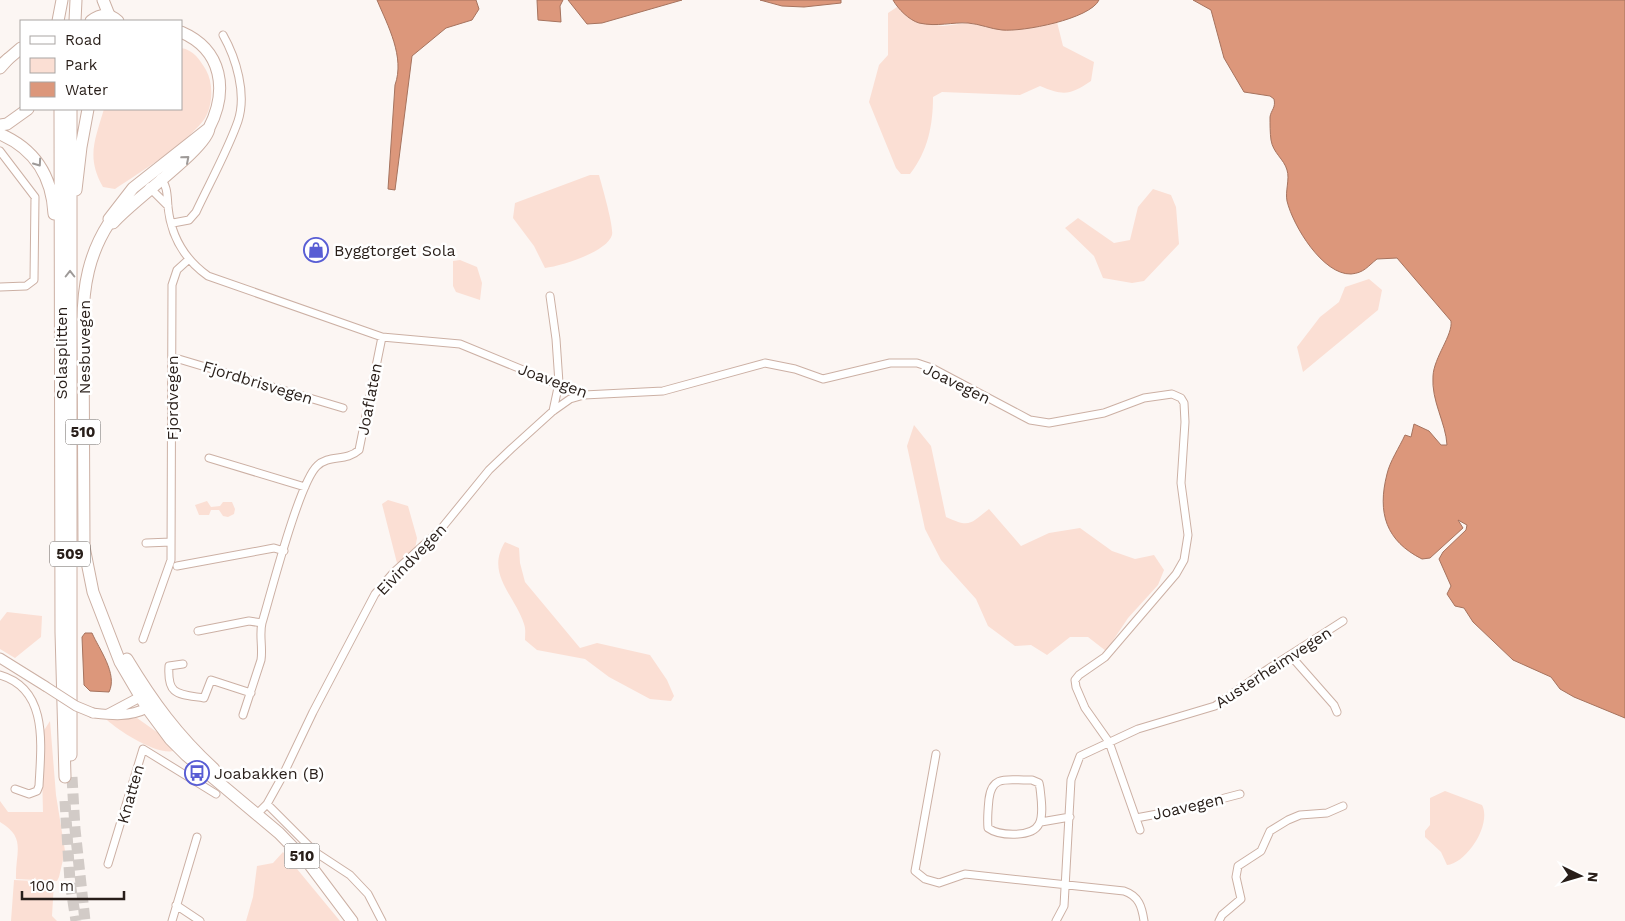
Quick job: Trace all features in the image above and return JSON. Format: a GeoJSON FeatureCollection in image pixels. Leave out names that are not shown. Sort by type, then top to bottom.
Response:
{"type":"FeatureCollection","features":[{"type":"Feature","properties":{"kind":"main road"},"geometry":{"type":"LineString","coordinates":[[58,20],[64,0]]}},
{"type":"Feature","properties":{"kind":"main road"},"geometry":{"type":"LineString","coordinates":[[64,0],[64,20]]}},
{"type":"Feature","properties":{"kind":"main road"},"geometry":{"type":"LineString","coordinates":[[75,20],[76,0]]}},
{"type":"Feature","properties":{"kind":"main road"},"geometry":{"type":"LineString","coordinates":[[103,0],[116,20]]}},
{"type":"Feature","properties":{"kind":"main road"},"geometry":{"type":"LineString","coordinates":[[92,20],[96,17],[116,20]]}},
{"type":"Feature","properties":{"kind":"main road","name":"510"},"geometry":{"type":"LineString","coordinates":[[109,223],[114,210],[123,198],[150,174],[209,128],[219,105],[221,90],[219,76],[209,53],[192,37],[182,32]]}},
{"type":"Feature","properties":{"kind":"main road"},"geometry":{"type":"LineString","coordinates":[[2,62],[20,41]]}},
{"type":"Feature","properties":{"kind":"main road"},"geometry":{"type":"LineString","coordinates":[[2,62],[20,49]]}},
{"type":"Feature","properties":{"kind":"main road"},"geometry":{"type":"LineString","coordinates":[[0,125],[17,118],[27,110]]}},
{"type":"Feature","properties":{"kind":"main road","name":"Solasplitten"},"geometry":{"type":"LineString","coordinates":[[60,110],[61,642],[68,777],[70,110]]}},
{"type":"Feature","properties":{"kind":"main road","name":"509"},"geometry":{"type":"LineString","coordinates":[[70,251],[81,147],[88,110]]}},
{"type":"Feature","properties":{"kind":"main road"},"geometry":{"type":"LineString","coordinates":[[0,119],[17,118]]}},
{"type":"Feature","properties":{"kind":"main road","name":"Nesbuvegen"},"geometry":{"type":"LineString","coordinates":[[209,128],[209,133],[197,149],[150,188],[113,223],[109,223],[90,261],[84,292],[83,513],[87,570],[100,611],[120,662],[180,750],[220,789],[242,800],[310,865],[352,921]]}},
{"type":"Feature","properties":{"kind":"main road","name":"509"},"geometry":{"type":"LineString","coordinates":[[0,134],[27,149],[38,161],[46,176],[51,191],[55,238],[60,262]]}},
{"type":"Feature","properties":{"kind":"street"},"geometry":{"type":"LineString","coordinates":[[172,223],[189,220],[196,212],[238,120],[240,91],[231,50],[222,35]]}},
{"type":"Feature","properties":{"kind":"street"},"geometry":{"type":"LineString","coordinates":[[0,151],[30,188],[36,203],[34,280],[26,286],[0,287]]}},
{"type":"Feature","properties":{"kind":"street"},"geometry":{"type":"LineString","coordinates":[[162,179],[150,174],[150,188],[168,206]]}},
{"type":"Feature","properties":{"kind":"street","name":"Joavegen"},"geometry":{"type":"LineString","coordinates":[[162,179],[170,198],[168,206],[176,241],[188,260],[202,272],[220,282],[382,337],[460,344],[584,394],[663,391],[765,363],[795,369],[823,379],[890,363],[917,363],[932,368],[1030,420],[1048,423],[1104,413],[1144,398],[1172,394],[1181,398],[1184,403],[1185,422],[1181,483],[1188,535],[1184,560],[1176,574],[1105,657],[1079,675],[1076,680],[1076,687],[1085,708],[1109,742],[1140,830]]}},
{"type":"Feature","properties":{"kind":"street","name":"Fjordvegen"},"geometry":{"type":"LineString","coordinates":[[143,639],[170,565],[172,285],[177,270],[188,260]]}},
{"type":"Feature","properties":{"kind":"street"},"geometry":{"type":"LineString","coordinates":[[550,296],[556,339],[559,383],[553,411]]}},
{"type":"Feature","properties":{"kind":"street","name":"Joaflaten"},"geometry":{"type":"LineString","coordinates":[[244,715],[263,650],[260,630],[305,487],[318,465],[330,459],[349,458],[359,450],[382,337]]}},
{"type":"Feature","properties":{"kind":"street","name":"Fjordbrisvegen"},"geometry":{"type":"LineString","coordinates":[[172,357],[343,408]]}},
{"type":"Feature","properties":{"kind":"street","name":"Eivindvegen"},"geometry":{"type":"LineString","coordinates":[[257,814],[267,804],[375,594],[394,572],[441,529],[489,470],[553,411],[570,399],[584,394]]}},
{"type":"Feature","properties":{"kind":"street"},"geometry":{"type":"LineString","coordinates":[[209,458],[305,487]]}},
{"type":"Feature","properties":{"kind":"street"},"geometry":{"type":"LineString","coordinates":[[146,543],[170,542]]}},
{"type":"Feature","properties":{"kind":"street"},"geometry":{"type":"LineString","coordinates":[[177,566],[274,548],[284,551]]}},
{"type":"Feature","properties":{"kind":"street"},"geometry":{"type":"LineString","coordinates":[[198,631],[249,621],[262,623]]}},
{"type":"Feature","properties":{"kind":"street","name":"Austerheimvegen"},"geometry":{"type":"LineString","coordinates":[[1056,921],[1064,906],[1067,883],[1071,780],[1080,756],[1138,729],[1215,706],[1343,621]]}},
{"type":"Feature","properties":{"kind":"street"},"geometry":{"type":"LineString","coordinates":[[1290,655],[1334,705],[1337,712]]}},
{"type":"Feature","properties":{"kind":"street"},"geometry":{"type":"LineString","coordinates":[[0,658],[76,706],[93,712],[108,714],[146,701]]}},
{"type":"Feature","properties":{"kind":"street"},"geometry":{"type":"LineString","coordinates":[[183,664],[169,666],[168,682],[170,688],[176,692],[204,698],[211,680],[251,693]]}},
{"type":"Feature","properties":{"kind":"street"},"geometry":{"type":"LineString","coordinates":[[0,675],[15,683],[33,698],[39,719],[39,786],[37,791],[29,794],[15,789]]}},
{"type":"Feature","properties":{"kind":"street","name":"Knatten"},"geometry":{"type":"LineString","coordinates":[[108,864],[143,749],[220,789]]}},
{"type":"Feature","properties":{"kind":"street"},"geometry":{"type":"LineString","coordinates":[[936,754],[915,871],[925,878],[939,883],[965,874],[1067,883],[1132,894],[1140,904],[1144,921]]}},
{"type":"Feature","properties":{"kind":"street"},"geometry":{"type":"LineString","coordinates":[[1041,822],[1039,783],[1024,780],[993,783],[990,789],[987,819],[988,828],[995,833],[1015,835],[1037,827],[1041,822],[1070,817]]}},
{"type":"Feature","properties":{"kind":"street","name":"Joavegen"},"geometry":{"type":"LineString","coordinates":[[1136,818],[1179,810],[1240,794]]}},
{"type":"Feature","properties":{"kind":"street"},"geometry":{"type":"LineString","coordinates":[[267,804],[315,852],[350,875],[368,894],[382,921]]}},
{"type":"Feature","properties":{"kind":"street"},"geometry":{"type":"LineString","coordinates":[[1219,921],[1222,915],[1241,899],[1242,894],[1236,877],[1238,866],[1261,851],[1270,831],[1300,815],[1327,813],[1343,806]]}},
{"type":"Feature","properties":{"kind":"street"},"geometry":{"type":"LineString","coordinates":[[172,921],[197,837]]}},
{"type":"Feature","properties":{"kind":"street"},"geometry":{"type":"LineString","coordinates":[[176,905],[200,921]]}},
{"type":"Feature","properties":{"kind":"green space"},"geometry":{"type":"Polygon","coordinates":[[[897,7],[917,22],[943,26],[967,23],[1004,30],[1057,22],[1063,46],[1094,62],[1091,81],[1078,89],[1061,93],[1040,86],[1020,95],[942,92],[933,97],[930,128],[921,156],[910,174],[901,174],[896,168],[869,102],[879,65],[888,55],[888,13],[897,7]]]}},
{"type":"Feature","properties":{"kind":"green space"},"geometry":{"type":"Polygon","coordinates":[[[182,48],[190,51],[204,66],[209,76],[211,96],[209,110],[203,121],[185,140],[115,189],[103,187],[98,176],[93,157],[95,139],[104,110],[182,110],[182,48]]]}},
{"type":"Feature","properties":{"kind":"green space"},"geometry":{"type":"Polygon","coordinates":[[[590,175],[599,175],[610,215],[612,235],[602,247],[583,257],[545,268],[534,246],[513,218],[515,203],[590,175]]]}},
{"type":"Feature","properties":{"kind":"green space"},"geometry":{"type":"Polygon","coordinates":[[[1153,189],[1171,195],[1176,207],[1179,244],[1144,281],[1132,283],[1103,278],[1094,256],[1065,228],[1078,218],[1114,243],[1130,240],[1138,207],[1153,189]]]}},
{"type":"Feature","properties":{"kind":"green space"},"geometry":{"type":"Polygon","coordinates":[[[460,260],[477,267],[482,283],[480,300],[456,292],[453,286],[453,261],[460,260]]]}},
{"type":"Feature","properties":{"kind":"green space"},"geometry":{"type":"Polygon","coordinates":[[[1369,279],[1382,290],[1378,310],[1303,372],[1297,347],[1320,317],[1339,302],[1345,287],[1369,279]]]}},
{"type":"Feature","properties":{"kind":"green space"},"geometry":{"type":"Polygon","coordinates":[[[914,425],[931,446],[946,517],[969,523],[989,509],[1021,546],[1049,533],[1080,528],[1112,551],[1135,559],[1154,555],[1164,570],[1158,585],[1128,618],[1106,651],[1088,637],[1070,637],[1047,655],[1031,645],[1015,646],[988,626],[976,599],[941,560],[925,529],[907,446],[914,425]]]}},
{"type":"Feature","properties":{"kind":"green space"},"geometry":{"type":"Polygon","coordinates":[[[388,500],[408,506],[417,538],[415,549],[397,563],[382,504],[388,500]]]}},
{"type":"Feature","properties":{"kind":"green space"},"geometry":{"type":"Polygon","coordinates":[[[207,501],[211,507],[220,506],[223,502],[232,502],[235,509],[234,514],[228,517],[223,516],[219,510],[211,510],[209,515],[199,515],[195,505],[207,501]]]}},
{"type":"Feature","properties":{"kind":"green space"},"geometry":{"type":"Polygon","coordinates":[[[505,542],[519,548],[520,563],[525,582],[580,648],[597,643],[650,655],[667,680],[674,696],[671,701],[650,699],[609,677],[585,659],[537,650],[525,640],[524,624],[520,613],[500,574],[498,564],[505,542]]]}},
{"type":"Feature","properties":{"kind":"green space"},"geometry":{"type":"Polygon","coordinates":[[[7,612],[42,616],[41,637],[15,658],[0,649],[0,621],[7,612]]]}},
{"type":"Feature","properties":{"kind":"green space"},"geometry":{"type":"Polygon","coordinates":[[[137,718],[161,735],[177,750],[161,750],[151,747],[130,736],[107,720],[137,718]]]}},
{"type":"Feature","properties":{"kind":"green space"},"geometry":{"type":"Polygon","coordinates":[[[50,721],[56,795],[65,851],[57,881],[16,879],[17,840],[14,834],[0,822],[0,801],[8,812],[43,812],[41,735],[50,721]]]}},
{"type":"Feature","properties":{"kind":"green space"},"geometry":{"type":"Polygon","coordinates":[[[1445,791],[1482,805],[1484,813],[1481,832],[1470,850],[1455,863],[1447,865],[1441,852],[1425,837],[1425,831],[1430,825],[1430,798],[1445,791]]]}},
{"type":"Feature","properties":{"kind":"green space"},"geometry":{"type":"Polygon","coordinates":[[[283,852],[340,921],[246,921],[253,897],[257,866],[273,863],[283,852]]]}},
{"type":"Feature","properties":{"kind":"green space"},"geometry":{"type":"Polygon","coordinates":[[[14,880],[54,882],[52,916],[57,921],[11,921],[14,880]]]}},
{"type":"Feature","properties":{"kind":"water"},"geometry":{"type":"Polygon","coordinates":[[[377,0],[476,0],[479,9],[472,20],[446,28],[412,56],[395,190],[388,189],[395,85],[398,74],[397,53],[377,0]]]}},
{"type":"Feature","properties":{"kind":"water"},"geometry":{"type":"Polygon","coordinates":[[[537,0],[563,0],[560,6],[561,22],[538,20],[537,0]]]}},
{"type":"Feature","properties":{"kind":"water"},"geometry":{"type":"Polygon","coordinates":[[[568,0],[682,0],[602,23],[587,24],[568,0]]]}},
{"type":"Feature","properties":{"kind":"water"},"geometry":{"type":"Polygon","coordinates":[[[760,0],[841,0],[841,3],[804,7],[782,6],[760,0]]]}},
{"type":"Feature","properties":{"kind":"water"},"geometry":{"type":"Polygon","coordinates":[[[893,0],[1099,0],[1093,7],[1070,18],[1055,23],[1012,30],[968,23],[932,25],[919,23],[904,14],[893,0]]]}},
{"type":"Feature","properties":{"kind":"water"},"geometry":{"type":"Polygon","coordinates":[[[1193,0],[1625,0],[1625,718],[1574,697],[1560,689],[1551,677],[1513,660],[1473,622],[1464,608],[1455,606],[1447,594],[1451,586],[1439,559],[1443,552],[1466,530],[1467,525],[1458,520],[1463,528],[1430,558],[1422,559],[1400,544],[1392,534],[1384,513],[1384,488],[1390,464],[1405,435],[1411,437],[1414,424],[1429,431],[1441,445],[1447,445],[1434,394],[1433,376],[1451,327],[1451,321],[1397,258],[1377,259],[1363,271],[1351,274],[1340,272],[1330,267],[1311,247],[1290,211],[1287,201],[1287,170],[1284,162],[1272,145],[1270,117],[1274,107],[1274,99],[1270,96],[1244,92],[1224,58],[1211,10],[1193,0]]]}},
{"type":"Feature","properties":{"kind":"water"},"geometry":{"type":"Polygon","coordinates":[[[85,633],[92,633],[107,662],[111,677],[109,692],[90,691],[84,685],[82,637],[85,633]]]}},
{"type":"Feature","properties":{"kind":"tunnel"},"geometry":{"type":"LineString","coordinates":[[72,777],[75,829],[85,921]]}},
{"type":"Feature","properties":{"kind":"tunnel"},"geometry":{"type":"LineString","coordinates":[[65,801],[70,882],[76,921]]}},
{"type":"Feature","properties":{"kind":"place","name":"Byggtorget Sola"},"geometry":{"type":"Point","coordinates":[316,250]}},
{"type":"Feature","properties":{"kind":"place","name":"Joabakken (B)"},"geometry":{"type":"Point","coordinates":[197,773]}}]}
